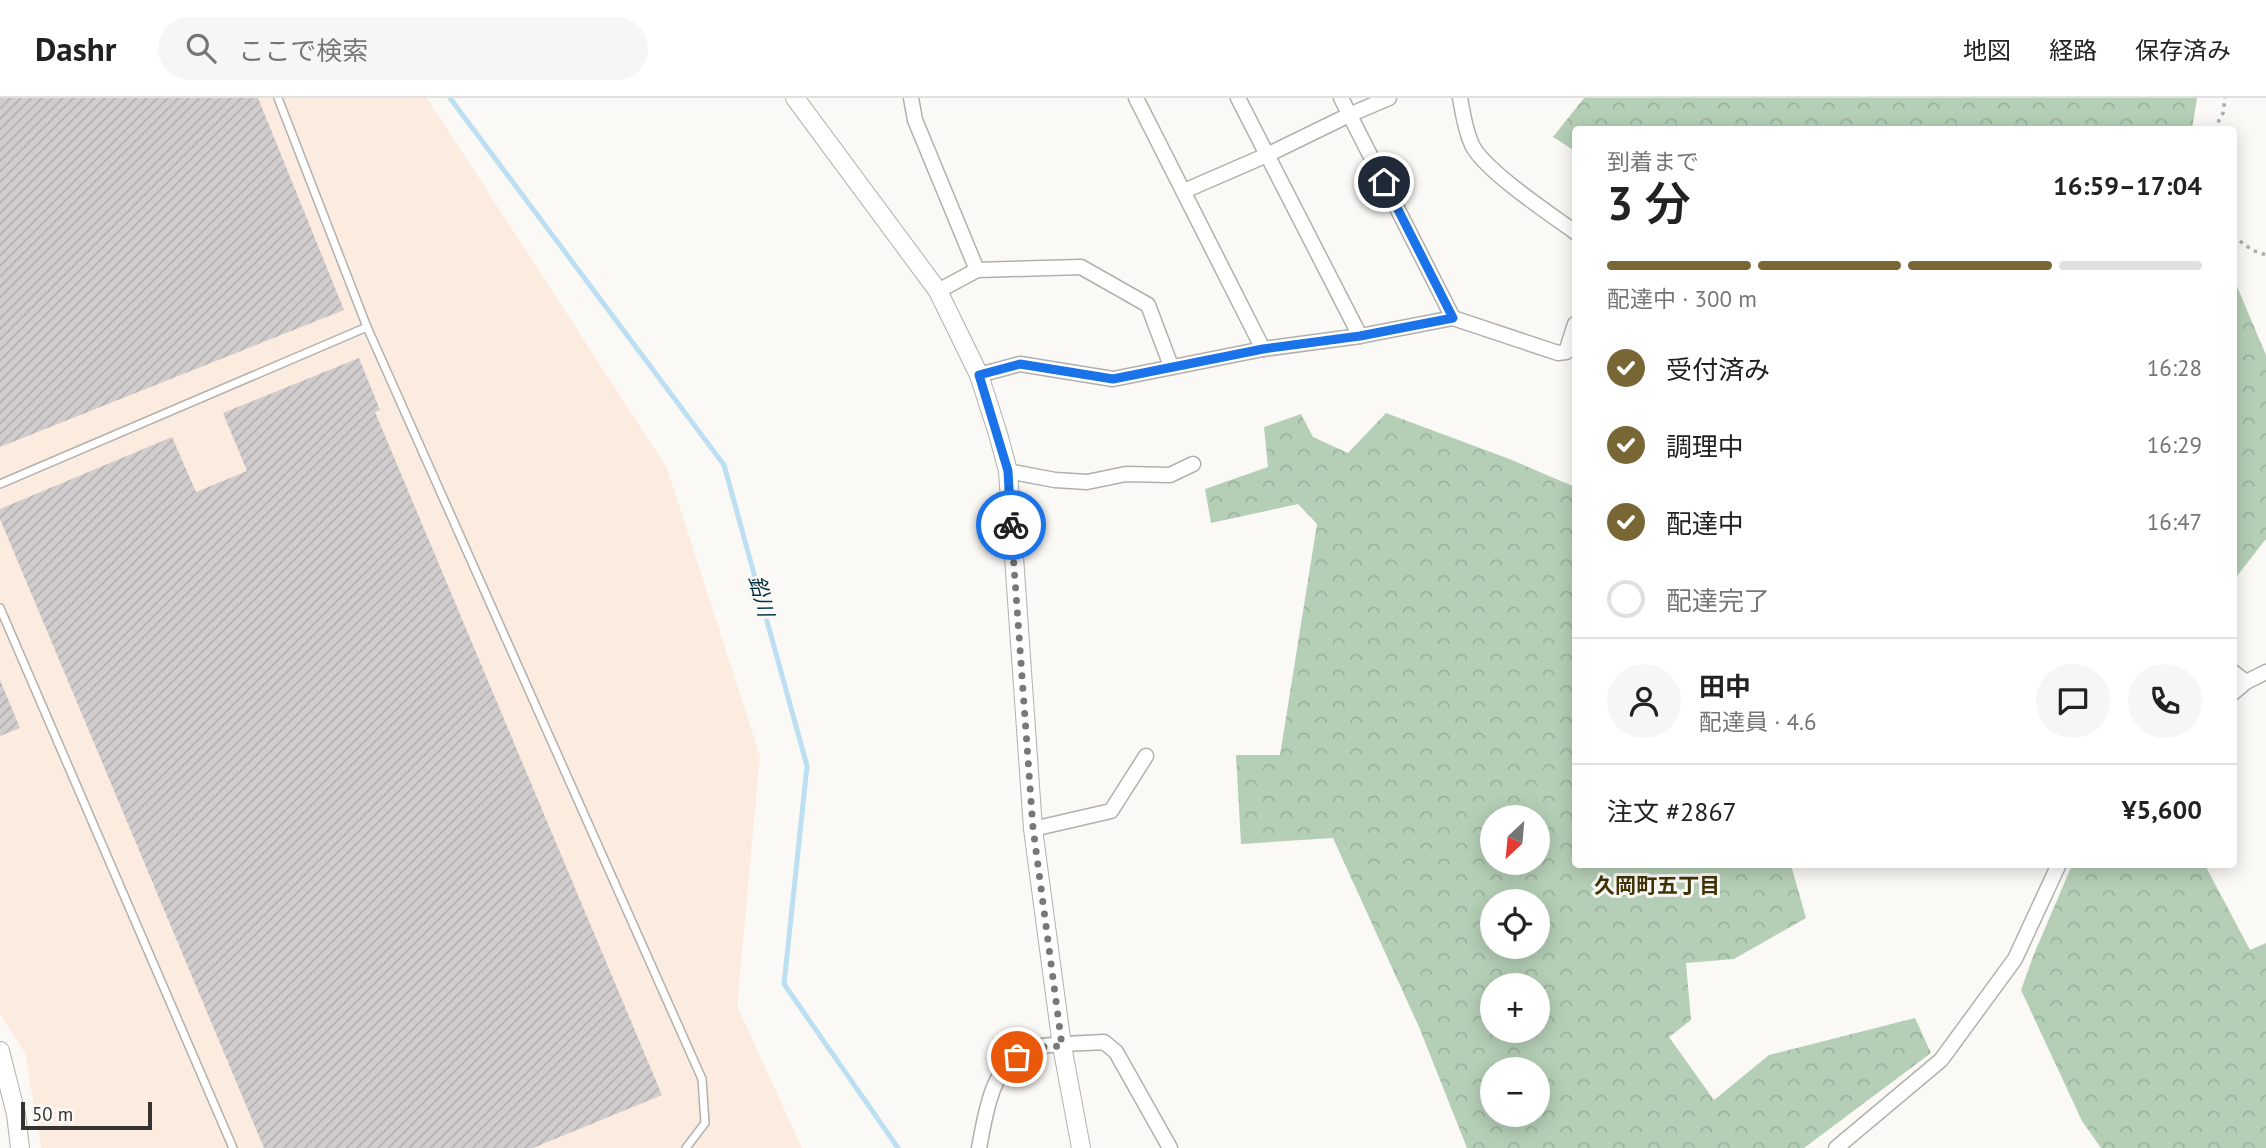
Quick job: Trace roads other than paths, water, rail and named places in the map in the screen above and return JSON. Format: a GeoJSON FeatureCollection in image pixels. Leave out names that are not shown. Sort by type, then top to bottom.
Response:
{"type":"FeatureCollection","features":[{"type":"Feature","properties":{"kind":"street"},"geometry":{"type":"LineString","coordinates":[[795,98],[938,291],[979,375],[1008,471],[1033,828],[1062,1046],[1081,1148]]}},
{"type":"Feature","properties":{"kind":"street"},"geometry":{"type":"LineString","coordinates":[[911,98],[915,120],[977,271]]}},
{"type":"Feature","properties":{"kind":"street"},"geometry":{"type":"LineString","coordinates":[[1136,98],[1263,349]]}},
{"type":"Feature","properties":{"kind":"street"},"geometry":{"type":"LineString","coordinates":[[1238,98],[1360,336]]}},
{"type":"Feature","properties":{"kind":"street"},"geometry":{"type":"LineString","coordinates":[[1341,98],[1453,318]]}},
{"type":"Feature","properties":{"kind":"street"},"geometry":{"type":"LineString","coordinates":[[1184,191],[1389,98]]}},
{"type":"Feature","properties":{"kind":"street"},"geometry":{"type":"LineString","coordinates":[[1460,98],[1473,148],[1488,167],[1572,230]]}},
{"type":"Feature","properties":{"kind":"street"},"geometry":{"type":"LineString","coordinates":[[938,291],[977,271],[1081,267],[1148,305],[1171,366]]}},
{"type":"Feature","properties":{"kind":"street"},"geometry":{"type":"LineString","coordinates":[[979,375],[1020,364],[1113,379],[1263,349],[1360,336],[1453,318],[1559,352],[1566,352],[1572,333]]}},
{"type":"Feature","properties":{"kind":"street"},"geometry":{"type":"LineString","coordinates":[[1008,471],[1055,480],[1087,482],[1126,474],[1170,475],[1193,464]]}},
{"type":"Feature","properties":{"kind":"street"},"geometry":{"type":"LineString","coordinates":[[2237,690],[2266,672]]}},
{"type":"Feature","properties":{"kind":"street"},"geometry":{"type":"LineString","coordinates":[[2237,675],[2246,682]]}},
{"type":"Feature","properties":{"kind":"street"},"geometry":{"type":"LineString","coordinates":[[1033,828],[1111,811],[1146,756]]}},
{"type":"Feature","properties":{"kind":"street"},"geometry":{"type":"LineString","coordinates":[[1836,1148],[1941,1060],[2015,959],[2057,868]]}},
{"type":"Feature","properties":{"kind":"street"},"geometry":{"type":"LineString","coordinates":[[979,1148],[988,1101],[1005,1066],[1029,1048],[1104,1042],[1116,1052],[1170,1148]]}},
{"type":"Feature","properties":{"kind":"street"},"geometry":{"type":"LineString","coordinates":[[0,1051],[16,1114],[20,1148]]}},
{"type":"Feature","properties":{"kind":"lane"},"geometry":{"type":"LineString","coordinates":[[278,98],[367,327],[702,1079],[705,1123],[686,1148]]}},
{"type":"Feature","properties":{"kind":"lane"},"geometry":{"type":"LineString","coordinates":[[0,484],[367,327]]}},
{"type":"Feature","properties":{"kind":"lane"},"geometry":{"type":"LineString","coordinates":[[0,608],[233,1148]]}},
{"type":"Feature","properties":{"kind":"waterway","name":"鉛川"},"geometry":{"type":"LineString","coordinates":[[450,98],[724,465],[807,766],[784,984],[898,1148]]}},
{"type":"Feature","properties":{"kind":"district","name":"久岡町五丁目"},"geometry":{"type":"Point","coordinates":[1657,886]}}]}
